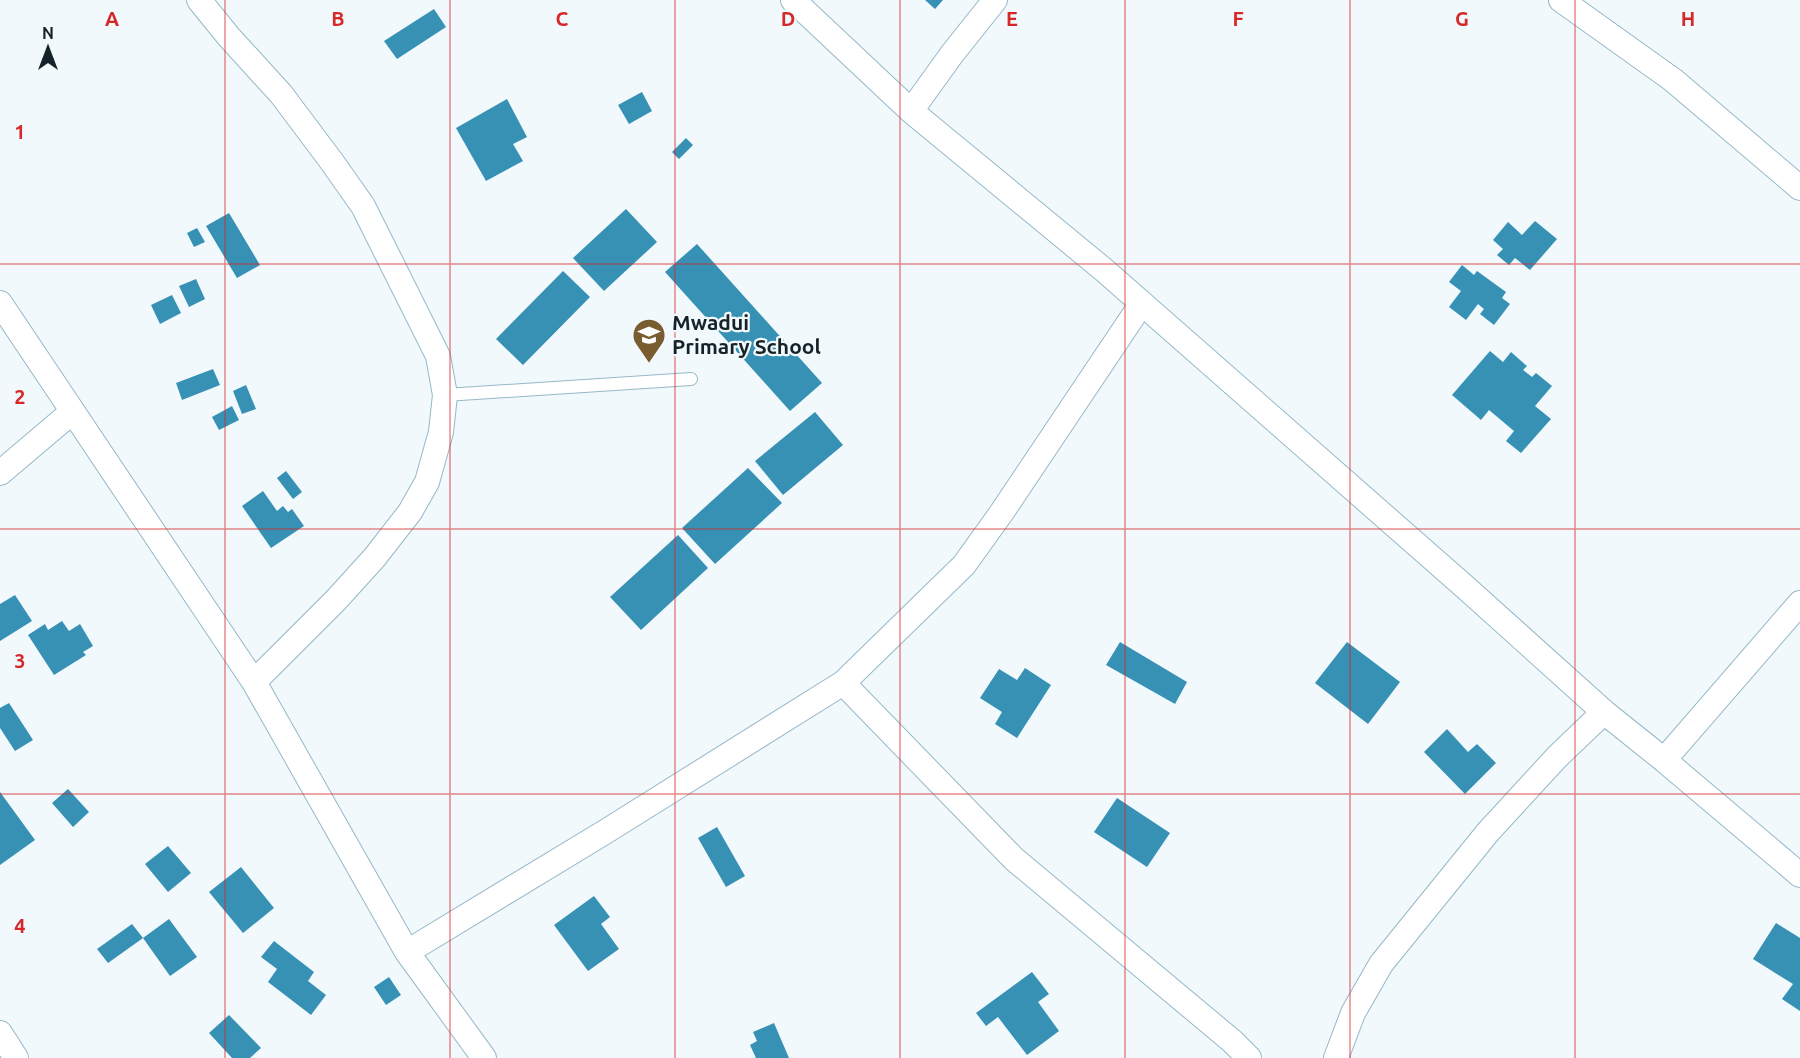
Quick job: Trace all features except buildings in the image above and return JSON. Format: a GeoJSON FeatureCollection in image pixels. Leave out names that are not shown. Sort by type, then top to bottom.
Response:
{"type":"FeatureCollection","features":[{"type":"Feature","properties":{"kind":"street"},"geometry":{"type":"LineString","coordinates":[[199,0],[287,102],[363,206],[438,356],[445,395],[441,432],[427,482],[410,512],[352,583],[254,682]]}},
{"type":"Feature","properties":{"kind":"street"},"geometry":{"type":"LineString","coordinates":[[793,0],[911,111],[1104,270],[1604,712],[1800,875]]}},
{"type":"Feature","properties":{"kind":"street"},"geometry":{"type":"LineString","coordinates":[[911,111],[995,0]]}},
{"type":"Feature","properties":{"kind":"street"},"geometry":{"type":"LineString","coordinates":[[1561,0],[1672,80],[1800,188]]}},
{"type":"Feature","properties":{"kind":"street"},"geometry":{"type":"LineString","coordinates":[[0,303],[254,682],[407,952],[484,1058]]}},
{"type":"Feature","properties":{"kind":"street"},"geometry":{"type":"LineString","coordinates":[[407,952],[605,832],[843,683],[964,565],[1142,303]]}},
{"type":"Feature","properties":{"kind":"street"},"geometry":{"type":"LineString","coordinates":[[0,473],[72,412]]}},
{"type":"Feature","properties":{"kind":"street"},"geometry":{"type":"LineString","coordinates":[[1664,760],[1800,603]]}},
{"type":"Feature","properties":{"kind":"street"},"geometry":{"type":"LineString","coordinates":[[843,683],[1014,859],[1232,1041],[1249,1058]]}},
{"type":"Feature","properties":{"kind":"street"},"geometry":{"type":"LineString","coordinates":[[1336,1058],[1353,1013],[1381,964],[1488,832],[1557,757],[1604,712]]}},
{"type":"Feature","properties":{"kind":"street"},"geometry":{"type":"LineString","coordinates":[[0,1033],[16,1058]]}},
{"type":"Feature","properties":{"kind":"lane"},"geometry":{"type":"LineString","coordinates":[[445,395],[691,379]]}},
{"type":"Feature","properties":{"kind":"place","name":"Mwadui Primary School"},"geometry":{"type":"Point","coordinates":[649,364]}}]}
